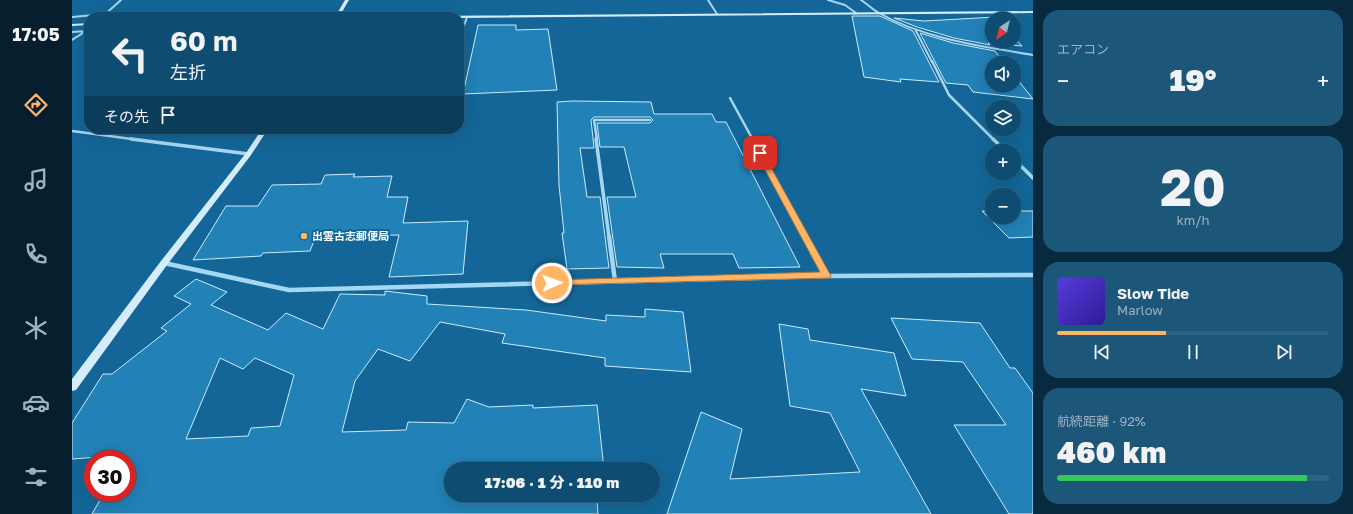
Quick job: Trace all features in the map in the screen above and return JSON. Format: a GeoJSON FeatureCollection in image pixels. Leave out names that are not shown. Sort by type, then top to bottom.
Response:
{"type":"FeatureCollection","features":[{"type":"Feature","properties":{"kind":"main road"},"geometry":{"type":"LineString","coordinates":[[341,12],[347,0]]}},
{"type":"Feature","properties":{"kind":"main road"},"geometry":{"type":"LineString","coordinates":[[467,17],[1033,12]]}},
{"type":"Feature","properties":{"kind":"main road"},"geometry":{"type":"LineString","coordinates":[[72,25],[84,24]]}},
{"type":"Feature","properties":{"kind":"main road"},"geometry":{"type":"LineString","coordinates":[[72,387],[164,263],[249,154],[262,134]]}},
{"type":"Feature","properties":{"kind":"street"},"geometry":{"type":"LineString","coordinates":[[108,12],[121,0]]}},
{"type":"Feature","properties":{"kind":"street"},"geometry":{"type":"LineString","coordinates":[[708,0],[717,14]]}},
{"type":"Feature","properties":{"kind":"street"},"geometry":{"type":"LineString","coordinates":[[828,0],[845,5],[856,13]]}},
{"type":"Feature","properties":{"kind":"street"},"geometry":{"type":"LineString","coordinates":[[862,0],[878,13],[915,29],[998,49],[1033,55]]}},
{"type":"Feature","properties":{"kind":"street"},"geometry":{"type":"LineString","coordinates":[[72,16],[84,15]]}},
{"type":"Feature","properties":{"kind":"street"},"geometry":{"type":"LineString","coordinates":[[464,26],[467,17]]}},
{"type":"Feature","properties":{"kind":"street"},"geometry":{"type":"LineString","coordinates":[[915,29],[949,95],[999,144]]}},
{"type":"Feature","properties":{"kind":"street"},"geometry":{"type":"LineString","coordinates":[[72,32],[84,30]]}},
{"type":"Feature","properties":{"kind":"street"},"geometry":{"type":"LineString","coordinates":[[72,40],[84,32]]}},
{"type":"Feature","properties":{"kind":"street"},"geometry":{"type":"LineString","coordinates":[[730,98],[826,276]]}},
{"type":"Feature","properties":{"kind":"street"},"geometry":{"type":"LineString","coordinates":[[614,281],[594,120],[650,120]]}},
{"type":"Feature","properties":{"kind":"street"},"geometry":{"type":"LineString","coordinates":[[72,131],[84,133]]}},
{"type":"Feature","properties":{"kind":"street"},"geometry":{"type":"LineString","coordinates":[[95,134],[249,154]]}},
{"type":"Feature","properties":{"kind":"street"},"geometry":{"type":"LineString","coordinates":[[1021,166],[1033,178]]}},
{"type":"Feature","properties":{"kind":"street"},"geometry":{"type":"LineString","coordinates":[[164,263],[288,290],[826,276],[1033,275]]}},
{"type":"Feature","properties":{"kind":"building"},"geometry":{"type":"Polygon","coordinates":[[[852,16],[880,16],[913,31],[939,82],[900,79],[901,82],[864,77],[852,16]]]}},
{"type":"Feature","properties":{"kind":"building"},"geometry":{"type":"Polygon","coordinates":[[[894,18],[924,21],[985,18],[985,44],[954,38],[917,27],[894,18]]]}},
{"type":"Feature","properties":{"kind":"building"},"geometry":{"type":"Polygon","coordinates":[[[478,25],[516,25],[516,30],[548,29],[557,90],[464,94],[478,25]]]}},
{"type":"Feature","properties":{"kind":"building"},"geometry":{"type":"Polygon","coordinates":[[[920,33],[953,43],[995,51],[999,56],[985,56],[985,92],[1021,92],[1021,84],[1033,99],[973,92],[968,85],[946,83],[920,33]]]}},
{"type":"Feature","properties":{"kind":"building"},"geometry":{"type":"Polygon","coordinates":[[[557,102],[651,102],[654,114],[712,114],[716,122],[726,122],[800,267],[739,268],[733,254],[660,254],[664,268],[617,267],[607,197],[636,197],[624,147],[600,147],[597,123],[650,123],[653,120],[650,117],[594,117],[591,120],[594,148],[580,148],[587,197],[600,197],[609,268],[567,269],[562,233],[564,233],[559,185],[557,102]]]}},
{"type":"Feature","properties":{"kind":"building"},"geometry":{"type":"Polygon","coordinates":[[[355,174],[353,177],[392,176],[387,197],[408,197],[403,223],[468,221],[463,274],[389,277],[399,235],[316,236],[310,251],[263,253],[261,256],[193,260],[226,206],[258,206],[272,185],[321,184],[325,175],[355,174]]]}},
{"type":"Feature","properties":{"kind":"building"},"geometry":{"type":"Polygon","coordinates":[[[1021,211],[1033,211],[1033,237],[1009,238],[995,224],[1021,224],[1021,211]]]}},
{"type":"Feature","properties":{"kind":"building"},"geometry":{"type":"Polygon","coordinates":[[[196,279],[227,292],[211,305],[268,330],[286,313],[323,329],[340,294],[385,295],[385,291],[427,296],[427,304],[526,310],[606,321],[606,315],[645,317],[645,309],[683,312],[691,372],[605,366],[605,358],[502,343],[505,334],[440,322],[410,361],[378,349],[355,381],[342,432],[406,430],[408,422],[454,423],[467,399],[489,407],[533,405],[533,408],[597,405],[603,462],[444,462],[444,502],[597,502],[598,514],[92,514],[99,502],[136,502],[136,450],[84,450],[84,458],[72,459],[72,423],[103,374],[112,374],[167,331],[161,328],[191,304],[174,296],[196,279]],[[220,358],[186,439],[248,436],[251,428],[280,426],[294,375],[255,358],[243,369],[220,358]]]}},
{"type":"Feature","properties":{"kind":"building"},"geometry":{"type":"Polygon","coordinates":[[[891,318],[980,323],[1010,368],[1015,368],[1033,393],[1033,514],[1009,514],[954,425],[1006,425],[963,362],[912,359],[891,318]]]}},
{"type":"Feature","properties":{"kind":"building"},"geometry":{"type":"Polygon","coordinates":[[[779,324],[808,329],[810,340],[894,353],[906,396],[861,389],[931,514],[667,514],[701,412],[742,429],[730,479],[860,472],[830,413],[790,406],[779,324]]]}},
{"type":"Feature","properties":{"kind":"place","name":"出雲古志郵便局"},"geometry":{"type":"Point","coordinates":[304,236]}},
{"type":"Feature","properties":{"kind":"route"},"geometry":{"type":"LineString","coordinates":[[552,283],[826,276],[760,153]]}}]}
